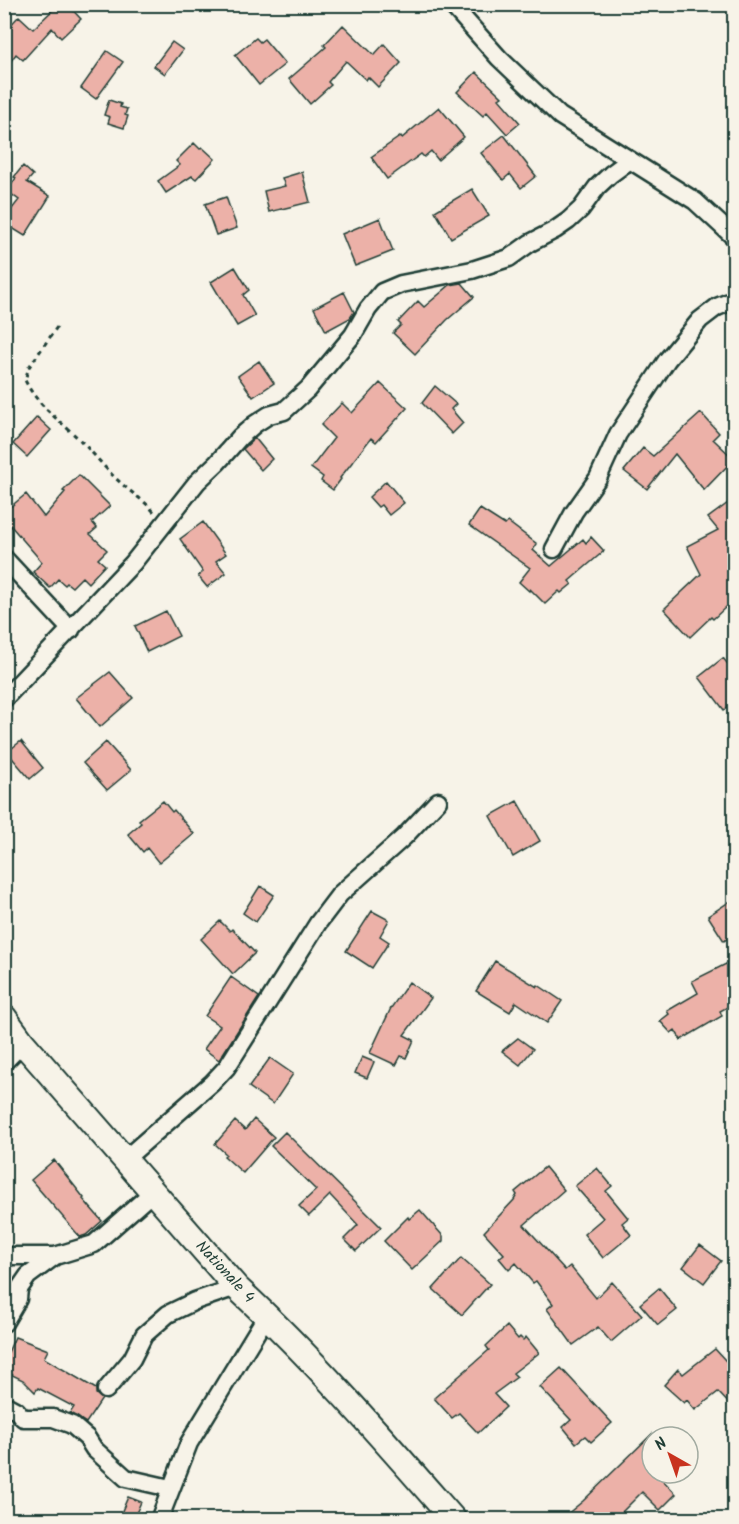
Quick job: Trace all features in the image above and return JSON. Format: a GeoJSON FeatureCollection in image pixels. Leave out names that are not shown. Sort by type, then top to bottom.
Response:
{"type":"FeatureCollection","features":[{"type":"Feature","properties":{"kind":"highway","name":"Nationale 4"},"geometry":{"type":"LineString","coordinates":[[4,1017],[23,1043],[236,1287],[267,1315],[348,1399],[454,1520]]}},
{"type":"Feature","properties":{"kind":"street"},"geometry":{"type":"LineString","coordinates":[[451,4],[499,58],[560,116],[695,201],[735,237]]}},
{"type":"Feature","properties":{"kind":"street"},"geometry":{"type":"LineString","coordinates":[[4,699],[133,563],[197,482],[240,437],[269,415],[284,411],[308,389],[353,335],[368,309],[382,292],[401,284],[472,270],[509,258],[568,221],[581,209],[597,187],[630,160]]}},
{"type":"Feature","properties":{"kind":"street"},"geometry":{"type":"LineString","coordinates":[[554,549],[567,523],[598,478],[618,434],[667,360],[700,320],[717,307],[735,300]]}},
{"type":"Feature","properties":{"kind":"street"},"geometry":{"type":"LineString","coordinates":[[4,558],[71,630]]}},
{"type":"Feature","properties":{"kind":"street"},"geometry":{"type":"LineString","coordinates":[[125,1159],[212,1083],[227,1067],[318,923],[340,894],[404,837],[438,801]]}},
{"type":"Feature","properties":{"kind":"street"},"geometry":{"type":"LineString","coordinates":[[4,1062],[23,1043]]}},
{"type":"Feature","properties":{"kind":"street"},"geometry":{"type":"LineString","coordinates":[[6,1259],[55,1256],[94,1244],[153,1192]]}},
{"type":"Feature","properties":{"kind":"street"},"geometry":{"type":"LineString","coordinates":[[4,1323],[18,1299],[19,1289],[28,1276],[55,1256]]}},
{"type":"Feature","properties":{"kind":"street"},"geometry":{"type":"LineString","coordinates":[[106,1390],[132,1359],[144,1335],[168,1314],[195,1301],[236,1287]]}},
{"type":"Feature","properties":{"kind":"street"},"geometry":{"type":"LineString","coordinates":[[159,1520],[189,1443],[267,1315]]}},
{"type":"Feature","properties":{"kind":"street"},"geometry":{"type":"LineString","coordinates":[[4,1404],[17,1411],[23,1418],[53,1418],[72,1425],[126,1478],[170,1488]]}},
{"type":"Feature","properties":{"kind":"path"},"geometry":{"type":"LineString","coordinates":[[57,327],[29,367],[25,380],[29,390],[53,418],[82,442],[122,484],[147,504],[157,516],[162,527]]}},
{"type":"Feature","properties":{"kind":"building"},"geometry":{"type":"Polygon","coordinates":[[[59,4],[67,4],[81,19],[61,38],[52,28],[23,60],[16,54],[4,70],[4,32],[19,16],[33,29],[59,4]]]}},
{"type":"Feature","properties":{"kind":"building"},"geometry":{"type":"Polygon","coordinates":[[[343,25],[374,55],[384,44],[401,63],[378,87],[368,77],[366,80],[346,61],[328,82],[331,85],[310,104],[289,79],[326,47],[324,45],[343,25]]]}},
{"type":"Feature","properties":{"kind":"building"},"geometry":{"type":"Polygon","coordinates":[[[256,38],[260,42],[264,39],[285,64],[259,85],[235,55],[256,38]]]}},
{"type":"Feature","properties":{"kind":"building"},"geometry":{"type":"Polygon","coordinates":[[[172,42],[183,50],[165,74],[154,66],[172,42]]]}},
{"type":"Feature","properties":{"kind":"building"},"geometry":{"type":"Polygon","coordinates":[[[107,51],[123,62],[96,99],[81,88],[107,51]]]}},
{"type":"Feature","properties":{"kind":"building"},"geometry":{"type":"Polygon","coordinates":[[[476,72],[502,97],[499,99],[520,123],[507,134],[487,112],[483,116],[457,92],[476,72]]]}},
{"type":"Feature","properties":{"kind":"building"},"geometry":{"type":"Polygon","coordinates":[[[109,100],[127,109],[125,115],[128,116],[124,128],[108,123],[110,117],[104,115],[109,100]]]}},
{"type":"Feature","properties":{"kind":"building"},"geometry":{"type":"Polygon","coordinates":[[[439,107],[464,137],[438,160],[431,151],[424,157],[421,154],[387,179],[371,157],[401,136],[402,138],[439,107]]]}},
{"type":"Feature","properties":{"kind":"building"},"geometry":{"type":"Polygon","coordinates":[[[504,135],[536,176],[521,188],[510,174],[503,180],[481,153],[504,135]]]}},
{"type":"Feature","properties":{"kind":"building"},"geometry":{"type":"Polygon","coordinates":[[[194,143],[215,159],[196,179],[192,176],[166,193],[158,181],[180,165],[176,161],[194,143]]]}},
{"type":"Feature","properties":{"kind":"building"},"geometry":{"type":"Polygon","coordinates":[[[23,166],[33,175],[27,182],[50,196],[25,236],[4,223],[4,219],[19,200],[7,191],[23,166]]]}},
{"type":"Feature","properties":{"kind":"building"},"geometry":{"type":"Polygon","coordinates":[[[302,172],[310,202],[269,212],[264,191],[285,186],[282,178],[302,172]]]}},
{"type":"Feature","properties":{"kind":"building"},"geometry":{"type":"Polygon","coordinates":[[[472,189],[489,216],[451,238],[435,211],[472,189]]]}},
{"type":"Feature","properties":{"kind":"building"},"geometry":{"type":"Polygon","coordinates":[[[226,197],[237,228],[216,235],[205,204],[226,197]]]}},
{"type":"Feature","properties":{"kind":"building"},"geometry":{"type":"Polygon","coordinates":[[[380,218],[393,251],[355,266],[342,234],[380,218]]]}},
{"type":"Feature","properties":{"kind":"building"},"geometry":{"type":"Polygon","coordinates":[[[235,267],[249,290],[243,295],[255,316],[237,326],[211,282],[235,267]]]}},
{"type":"Feature","properties":{"kind":"building"},"geometry":{"type":"Polygon","coordinates":[[[462,283],[474,297],[447,320],[415,354],[393,333],[401,325],[398,322],[418,301],[424,307],[450,285],[462,283]]]}},
{"type":"Feature","properties":{"kind":"building"},"geometry":{"type":"Polygon","coordinates":[[[344,292],[354,312],[350,318],[326,331],[314,308],[344,292]]]}},
{"type":"Feature","properties":{"kind":"building"},"geometry":{"type":"Polygon","coordinates":[[[259,361],[274,383],[253,397],[238,376],[259,361]]]}},
{"type":"Feature","properties":{"kind":"building"},"geometry":{"type":"Polygon","coordinates":[[[380,383],[407,408],[376,442],[371,438],[333,490],[321,481],[323,477],[311,468],[334,438],[321,425],[342,403],[352,413],[380,383]]]}},
{"type":"Feature","properties":{"kind":"building"},"geometry":{"type":"Polygon","coordinates":[[[435,386],[456,404],[451,409],[463,423],[452,434],[422,403],[435,386]]]}},
{"type":"Feature","properties":{"kind":"building"},"geometry":{"type":"Polygon","coordinates":[[[701,413],[719,433],[713,439],[734,459],[704,490],[675,454],[647,489],[624,471],[643,448],[653,456],[701,413]]]}},
{"type":"Feature","properties":{"kind":"building"},"geometry":{"type":"Polygon","coordinates":[[[37,417],[51,430],[27,457],[13,444],[37,417]]]}},
{"type":"Feature","properties":{"kind":"building"},"geometry":{"type":"Polygon","coordinates":[[[255,438],[272,459],[261,470],[243,449],[255,438]]]}},
{"type":"Feature","properties":{"kind":"building"},"geometry":{"type":"Polygon","coordinates":[[[79,475],[110,506],[92,522],[97,528],[90,534],[107,550],[98,559],[105,565],[88,583],[82,577],[72,587],[58,579],[50,588],[33,572],[42,562],[4,518],[4,512],[26,494],[44,517],[65,492],[63,491],[79,475]]]}},
{"type":"Feature","properties":{"kind":"building"},"geometry":{"type":"Polygon","coordinates":[[[386,481],[404,503],[389,515],[381,505],[378,507],[369,497],[386,481]]]}},
{"type":"Feature","properties":{"kind":"building"},"geometry":{"type":"Polygon","coordinates":[[[728,503],[735,513],[735,618],[726,607],[713,619],[711,617],[690,637],[664,609],[701,574],[687,546],[718,530],[708,518],[728,503]]]}},
{"type":"Feature","properties":{"kind":"building"},"geometry":{"type":"Polygon","coordinates":[[[480,509],[505,525],[508,522],[537,544],[533,550],[551,566],[583,539],[586,543],[591,537],[604,551],[569,581],[572,584],[561,593],[559,591],[545,604],[519,582],[530,568],[469,525],[480,509]]]}},
{"type":"Feature","properties":{"kind":"building"},"geometry":{"type":"Polygon","coordinates":[[[203,522],[226,554],[216,561],[226,573],[207,587],[198,576],[203,572],[180,539],[203,522]]]}},
{"type":"Feature","properties":{"kind":"building"},"geometry":{"type":"Polygon","coordinates":[[[166,611],[179,636],[147,652],[135,626],[166,611]]]}},
{"type":"Feature","properties":{"kind":"building"},"geometry":{"type":"Polygon","coordinates":[[[723,658],[735,673],[735,703],[724,710],[699,677],[723,658]]]}},
{"type":"Feature","properties":{"kind":"building"},"geometry":{"type":"Polygon","coordinates":[[[110,672],[133,698],[100,727],[76,698],[110,672]]]}},
{"type":"Feature","properties":{"kind":"building"},"geometry":{"type":"Polygon","coordinates":[[[21,741],[43,768],[30,779],[7,752],[21,741]]]}},
{"type":"Feature","properties":{"kind":"building"},"geometry":{"type":"Polygon","coordinates":[[[106,742],[131,770],[107,790],[83,763],[106,742]]]}},
{"type":"Feature","properties":{"kind":"building"},"geometry":{"type":"Polygon","coordinates":[[[163,801],[172,812],[174,810],[194,834],[159,863],[147,848],[143,852],[128,834],[141,823],[139,820],[163,801]]]}},
{"type":"Feature","properties":{"kind":"building"},"geometry":{"type":"Polygon","coordinates":[[[517,801],[540,841],[513,857],[490,816],[517,801]]]}},
{"type":"Feature","properties":{"kind":"building"},"geometry":{"type":"Polygon","coordinates":[[[260,886],[274,895],[256,922],[243,913],[260,886]]]}},
{"type":"Feature","properties":{"kind":"building"},"geometry":{"type":"Polygon","coordinates":[[[735,898],[735,934],[724,941],[708,916],[735,898]]]}},
{"type":"Feature","properties":{"kind":"building"},"geometry":{"type":"Polygon","coordinates":[[[372,911],[389,920],[380,936],[389,942],[372,968],[346,951],[372,911]]]}},
{"type":"Feature","properties":{"kind":"building"},"geometry":{"type":"Polygon","coordinates":[[[220,921],[230,931],[232,929],[255,953],[233,974],[201,939],[220,921]]]}},
{"type":"Feature","properties":{"kind":"building"},"geometry":{"type":"Polygon","coordinates":[[[495,961],[562,1001],[547,1023],[516,1002],[510,1012],[476,991],[495,961]]]}},
{"type":"Feature","properties":{"kind":"building"},"geometry":{"type":"Polygon","coordinates":[[[728,963],[735,976],[735,1003],[720,1011],[722,1016],[681,1040],[675,1030],[671,1033],[660,1021],[669,1014],[667,1011],[698,993],[692,981],[728,963]]]}},
{"type":"Feature","properties":{"kind":"building"},"geometry":{"type":"Polygon","coordinates":[[[231,977],[259,997],[219,1060],[204,1049],[220,1026],[205,1016],[231,977]]]}},
{"type":"Feature","properties":{"kind":"building"},"geometry":{"type":"Polygon","coordinates":[[[409,982],[431,998],[404,1035],[414,1040],[406,1058],[401,1056],[396,1065],[370,1053],[391,1008],[409,982]]]}},
{"type":"Feature","properties":{"kind":"building"},"geometry":{"type":"Polygon","coordinates":[[[518,1038],[533,1049],[520,1065],[502,1051],[518,1038]]]}},
{"type":"Feature","properties":{"kind":"building"},"geometry":{"type":"Polygon","coordinates":[[[362,1057],[374,1062],[367,1078],[355,1073],[362,1057]]]}},
{"type":"Feature","properties":{"kind":"building"},"geometry":{"type":"Polygon","coordinates":[[[270,1058],[293,1074],[273,1104],[249,1087],[270,1058]]]}},
{"type":"Feature","properties":{"kind":"building"},"geometry":{"type":"Polygon","coordinates":[[[254,1119],[274,1137],[243,1173],[224,1156],[226,1154],[215,1144],[235,1121],[245,1130],[254,1119]]]}},
{"type":"Feature","properties":{"kind":"building"},"geometry":{"type":"Polygon","coordinates":[[[285,1132],[381,1227],[356,1251],[344,1239],[358,1225],[330,1195],[309,1216],[299,1206],[316,1190],[271,1146],[285,1132]]]}},
{"type":"Feature","properties":{"kind":"building"},"geometry":{"type":"Polygon","coordinates":[[[54,1160],[102,1221],[86,1235],[80,1237],[31,1180],[54,1160]]]}},
{"type":"Feature","properties":{"kind":"building"},"geometry":{"type":"Polygon","coordinates":[[[545,1167],[564,1190],[524,1225],[565,1270],[570,1266],[596,1298],[612,1282],[642,1315],[611,1342],[598,1327],[573,1345],[547,1309],[553,1304],[536,1281],[533,1283],[516,1263],[509,1270],[499,1258],[504,1254],[484,1232],[514,1200],[517,1195],[515,1192],[545,1167]]]}},
{"type":"Feature","properties":{"kind":"building"},"geometry":{"type":"Polygon","coordinates":[[[597,1168],[612,1186],[606,1191],[628,1218],[622,1223],[631,1235],[603,1258],[584,1234],[603,1218],[575,1186],[597,1168]]]}},
{"type":"Feature","properties":{"kind":"building"},"geometry":{"type":"Polygon","coordinates":[[[420,1210],[443,1236],[443,1241],[412,1270],[384,1241],[408,1217],[409,1219],[420,1210]]]}},
{"type":"Feature","properties":{"kind":"building"},"geometry":{"type":"Polygon","coordinates":[[[700,1245],[721,1261],[704,1283],[683,1267],[700,1245]]]}},
{"type":"Feature","properties":{"kind":"building"},"geometry":{"type":"Polygon","coordinates":[[[461,1258],[490,1284],[462,1315],[433,1289],[461,1258]]]}},
{"type":"Feature","properties":{"kind":"building"},"geometry":{"type":"Polygon","coordinates":[[[659,1288],[677,1310],[658,1325],[640,1304],[659,1288]]]}},
{"type":"Feature","properties":{"kind":"building"},"geometry":{"type":"Polygon","coordinates":[[[507,1326],[518,1339],[520,1337],[523,1340],[526,1337],[539,1353],[513,1373],[517,1377],[494,1394],[506,1407],[478,1433],[459,1413],[452,1418],[434,1398],[489,1350],[486,1346],[507,1326]]]}},
{"type":"Feature","properties":{"kind":"building"},"geometry":{"type":"Polygon","coordinates":[[[15,1337],[48,1350],[44,1358],[96,1389],[96,1394],[102,1399],[86,1423],[70,1413],[74,1407],[38,1388],[35,1392],[23,1380],[4,1371],[4,1361],[15,1337]]]}},
{"type":"Feature","properties":{"kind":"building"},"geometry":{"type":"Polygon","coordinates":[[[715,1349],[735,1371],[735,1410],[718,1392],[695,1410],[687,1400],[684,1403],[664,1385],[678,1369],[683,1374],[715,1349]]]}},
{"type":"Feature","properties":{"kind":"building"},"geometry":{"type":"Polygon","coordinates":[[[561,1368],[612,1423],[591,1442],[585,1436],[576,1443],[563,1427],[571,1420],[540,1387],[561,1368]]]}},
{"type":"Feature","properties":{"kind":"building"},"geometry":{"type":"Polygon","coordinates":[[[640,1446],[640,1485],[667,1485],[676,1494],[660,1510],[642,1492],[614,1520],[560,1520],[640,1446]]]}},
{"type":"Feature","properties":{"kind":"building"},"geometry":{"type":"Polygon","coordinates":[[[128,1497],[141,1502],[133,1520],[118,1520],[128,1497]]]}}]}
